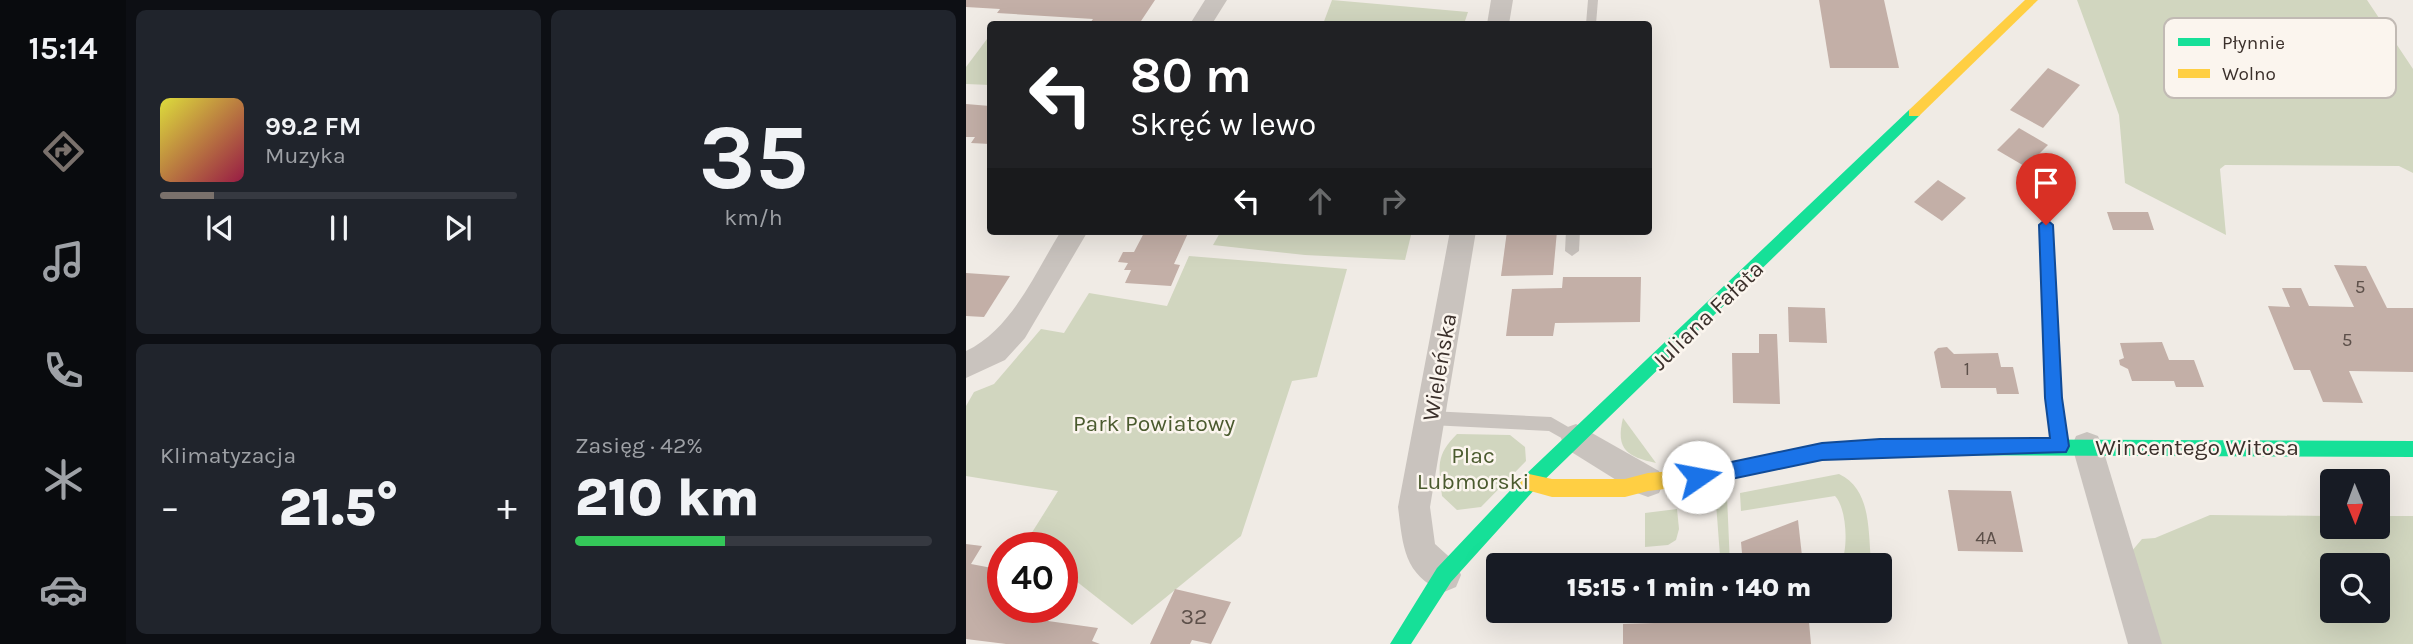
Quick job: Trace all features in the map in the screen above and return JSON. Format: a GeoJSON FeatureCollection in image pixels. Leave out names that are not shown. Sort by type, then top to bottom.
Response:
{"type":"FeatureCollection","features":[{"type":"Feature","properties":{"kind":"main road","name":"Juliana Fałata"},"geometry":{"type":"LineString","coordinates":[[1400,644],[1444,575],[1529,483],[2032,0]]}},
{"type":"Feature","properties":{"kind":"main road","name":"Wincentego Witosa"},"geometry":{"type":"LineString","coordinates":[[1529,483],[1552,488],[1625,488],[1647,482],[1698,477],[1822,452],[1880,447],[2413,449]]}},
{"type":"Feature","properties":{"kind":"street"},"geometry":{"type":"LineString","coordinates":[[1203,21],[1216,0]]}},
{"type":"Feature","properties":{"kind":"street"},"geometry":{"type":"LineString","coordinates":[[1498,21],[1502,0]]}},
{"type":"Feature","properties":{"kind":"street"},"geometry":{"type":"LineString","coordinates":[[966,365],[995,351],[1015,329],[1073,235]]}},
{"type":"Feature","properties":{"kind":"street","name":"Wieleńska"},"geometry":{"type":"LineString","coordinates":[[1444,575],[1420,552],[1414,507],[1461,235]]}},
{"type":"Feature","properties":{"kind":"street"},"geometry":{"type":"LineString","coordinates":[[966,348],[995,351]]}},
{"type":"Feature","properties":{"kind":"street"},"geometry":{"type":"LineString","coordinates":[[1576,438],[1647,482]]}},
{"type":"Feature","properties":{"kind":"street"},"geometry":{"type":"LineString","coordinates":[[2074,446],[2145,644]]}},
{"type":"Feature","properties":{"kind":"lane"},"geometry":{"type":"LineString","coordinates":[[1591,21],[1593,0]]}},
{"type":"Feature","properties":{"kind":"lane"},"geometry":{"type":"LineString","coordinates":[[2046,225],[2053,398],[2074,446]]}},
{"type":"Feature","properties":{"kind":"lane"},"geometry":{"type":"LineString","coordinates":[[1572,251],[1573,235]]}},
{"type":"Feature","properties":{"kind":"lane"},"geometry":{"type":"LineString","coordinates":[[1430,418],[1551,424],[1576,438]]}},
{"type":"Feature","properties":{"kind":"green space"},"geometry":{"type":"Polygon","coordinates":[[[1332,0],[1468,12],[1465,21],[1324,21],[1332,0]]]}},
{"type":"Feature","properties":{"kind":"green space"},"geometry":{"type":"Polygon","coordinates":[[[2077,0],[2367,0],[2379,18],[2164,18],[2164,98],[2396,98],[2396,44],[2413,69],[2413,173],[2399,166],[2225,165],[2220,169],[2226,235],[2125,183],[2119,115],[2077,0]]]}},
{"type":"Feature","properties":{"kind":"green space"},"geometry":{"type":"Polygon","coordinates":[[[987,39],[987,85],[966,84],[966,67],[987,39]]]}},
{"type":"Feature","properties":{"kind":"green space"},"geometry":{"type":"Polygon","coordinates":[[[1219,235],[1411,235],[1405,260],[1305,255],[1213,245],[1219,235]]]}},
{"type":"Feature","properties":{"kind":"green space","name":"Park Powiatowy"},"geometry":{"type":"Polygon","coordinates":[[[1189,256],[1347,269],[1317,377],[1292,381],[1241,536],[1132,625],[1078,583],[1078,532],[1032,532],[1058,491],[966,476],[966,406],[974,392],[994,384],[1041,329],[1064,333],[1089,293],[1167,306],[1189,256]]]}},
{"type":"Feature","properties":{"kind":"green space"},"geometry":{"type":"Polygon","coordinates":[[[1623,418],[1656,463],[1631,455],[1626,450],[1621,438],[1623,418]]]}},
{"type":"Feature","properties":{"kind":"green space","name":"Plac Lubmorski"},"geometry":{"type":"Polygon","coordinates":[[[1457,434],[1510,435],[1525,447],[1526,461],[1481,507],[1457,510],[1442,496],[1440,462],[1445,449],[1457,434]]]}},
{"type":"Feature","properties":{"kind":"green space"},"geometry":{"type":"Polygon","coordinates":[[[1839,474],[1857,489],[1862,500],[1866,511],[1870,553],[1844,553],[1844,519],[1835,496],[1741,511],[1740,493],[1839,474]]]}},
{"type":"Feature","properties":{"kind":"green space"},"geometry":{"type":"Polygon","coordinates":[[[1727,496],[1729,553],[1720,553],[1716,503],[1719,497],[1727,496]]]}},
{"type":"Feature","properties":{"kind":"green space"},"geometry":{"type":"Polygon","coordinates":[[[1677,509],[1679,529],[1676,540],[1668,545],[1645,547],[1645,513],[1677,509]]]}},
{"type":"Feature","properties":{"kind":"green space"},"geometry":{"type":"Polygon","coordinates":[[[2210,515],[2320,516],[2320,539],[2390,539],[2390,516],[2413,516],[2413,644],[2158,644],[2131,552],[2142,539],[2155,538],[2210,515]]]}},
{"type":"Feature","properties":{"kind":"building"},"geometry":{"type":"Polygon","coordinates":[[[966,0],[1155,0],[1141,21],[1092,21],[1093,19],[997,13],[1000,9],[966,7],[966,0]]]}},
{"type":"Feature","properties":{"kind":"building"},"geometry":{"type":"Polygon","coordinates":[[[1819,0],[1884,0],[1899,68],[1830,68],[1819,0]]]}},
{"type":"Feature","properties":{"kind":"building"},"geometry":{"type":"Polygon","coordinates":[[[2048,68],[2080,85],[2043,128],[2010,110],[2048,68]]]}},
{"type":"Feature","properties":{"kind":"building"},"geometry":{"type":"Polygon","coordinates":[[[966,104],[987,106],[987,144],[971,143],[975,137],[966,137],[966,104]]]}},
{"type":"Feature","properties":{"kind":"building"},"geometry":{"type":"Polygon","coordinates":[[[2019,128],[2048,145],[2026,167],[1997,150],[2019,128]]]}},
{"type":"Feature","properties":{"kind":"building"},"geometry":{"type":"Polygon","coordinates":[[[1938,180],[1966,198],[1942,221],[1914,202],[1938,180]]]}},
{"type":"Feature","properties":{"kind":"building"},"geometry":{"type":"Polygon","coordinates":[[[2107,212],[2148,212],[2154,230],[2113,230],[2107,212]]]}},
{"type":"Feature","properties":{"kind":"building"},"geometry":{"type":"Polygon","coordinates":[[[1143,235],[1187,235],[1174,264],[1180,265],[1171,286],[1125,283],[1131,270],[1124,270],[1128,263],[1118,262],[1123,252],[1134,252],[1143,235]]]}},
{"type":"Feature","properties":{"kind":"building"},"geometry":{"type":"Polygon","coordinates":[[[1506,235],[1557,235],[1553,275],[1501,276],[1506,235]]]}},
{"type":"Feature","properties":{"kind":"building"},"geometry":{"type":"Polygon","coordinates":[[[2334,265],[2366,266],[2387,308],[2413,308],[2413,372],[2349,371],[2363,403],[2323,402],[2310,370],[2294,370],[2268,306],[2290,307],[2282,288],[2301,288],[2309,306],[2354,307],[2334,265]]]}},
{"type":"Feature","properties":{"kind":"building"},"geometry":{"type":"Polygon","coordinates":[[[966,273],[1010,276],[984,317],[966,316],[966,273]]]}},
{"type":"Feature","properties":{"kind":"building"},"geometry":{"type":"Polygon","coordinates":[[[1563,277],[1641,277],[1640,322],[1555,323],[1553,336],[1506,336],[1512,289],[1562,288],[1563,277]]]}},
{"type":"Feature","properties":{"kind":"building"},"geometry":{"type":"Polygon","coordinates":[[[1788,307],[1825,308],[1827,343],[1789,342],[1788,307]]]}},
{"type":"Feature","properties":{"kind":"building"},"geometry":{"type":"Polygon","coordinates":[[[1759,334],[1777,334],[1780,404],[1733,403],[1732,353],[1759,353],[1759,334]]]}},
{"type":"Feature","properties":{"kind":"building"},"geometry":{"type":"Polygon","coordinates":[[[2162,342],[2169,360],[2194,360],[2204,387],[2176,387],[2174,381],[2132,381],[2128,369],[2120,365],[2119,360],[2124,358],[2120,343],[2162,342]]]}},
{"type":"Feature","properties":{"kind":"building"},"geometry":{"type":"Polygon","coordinates":[[[1947,347],[1954,354],[1998,353],[2001,367],[2013,367],[2019,394],[1997,394],[1996,388],[1941,388],[1934,352],[1938,348],[1947,347]]]}},
{"type":"Feature","properties":{"kind":"building"},"geometry":{"type":"Polygon","coordinates":[[[1948,490],[2011,491],[2023,552],[1958,551],[1948,490]]]}},
{"type":"Feature","properties":{"kind":"building"},"geometry":{"type":"Polygon","coordinates":[[[1798,520],[1802,553],[1742,553],[1741,542],[1798,520]]]}},
{"type":"Feature","properties":{"kind":"building"},"geometry":{"type":"Polygon","coordinates":[[[966,544],[982,546],[971,564],[987,567],[987,623],[1062,623],[1098,628],[1092,641],[1100,644],[1006,644],[966,639],[966,544]]]}},
{"type":"Feature","properties":{"kind":"building"},"geometry":{"type":"Polygon","coordinates":[[[1175,589],[1231,602],[1211,644],[1192,640],[1190,644],[1150,644],[1175,589]]]}},
{"type":"Feature","properties":{"kind":"building"},"geometry":{"type":"Polygon","coordinates":[[[1809,623],[1811,644],[1623,644],[1623,624],[1809,623]]]}},
{"type":"Feature","properties":{"kind":"traffic: fast"},"geometry":{"type":"LineString","coordinates":[[1400,644],[1444,575],[1529,483],[1914,113]]}},
{"type":"Feature","properties":{"kind":"traffic: fast"},"geometry":{"type":"LineString","coordinates":[[1890,447],[2413,449]]}},
{"type":"Feature","properties":{"kind":"traffic: slow"},"geometry":{"type":"LineString","coordinates":[[1914,113],[2032,0]]}},
{"type":"Feature","properties":{"kind":"traffic: slow"},"geometry":{"type":"LineString","coordinates":[[1529,483],[1552,488],[1625,488],[1648,482],[1698,477],[1822,451],[1890,447]]}},
{"type":"Feature","properties":{"kind":"route"},"geometry":{"type":"LineString","coordinates":[[1698,477],[1822,452],[1880,447],[2060,446],[2053,398],[2046,225]]}}]}
